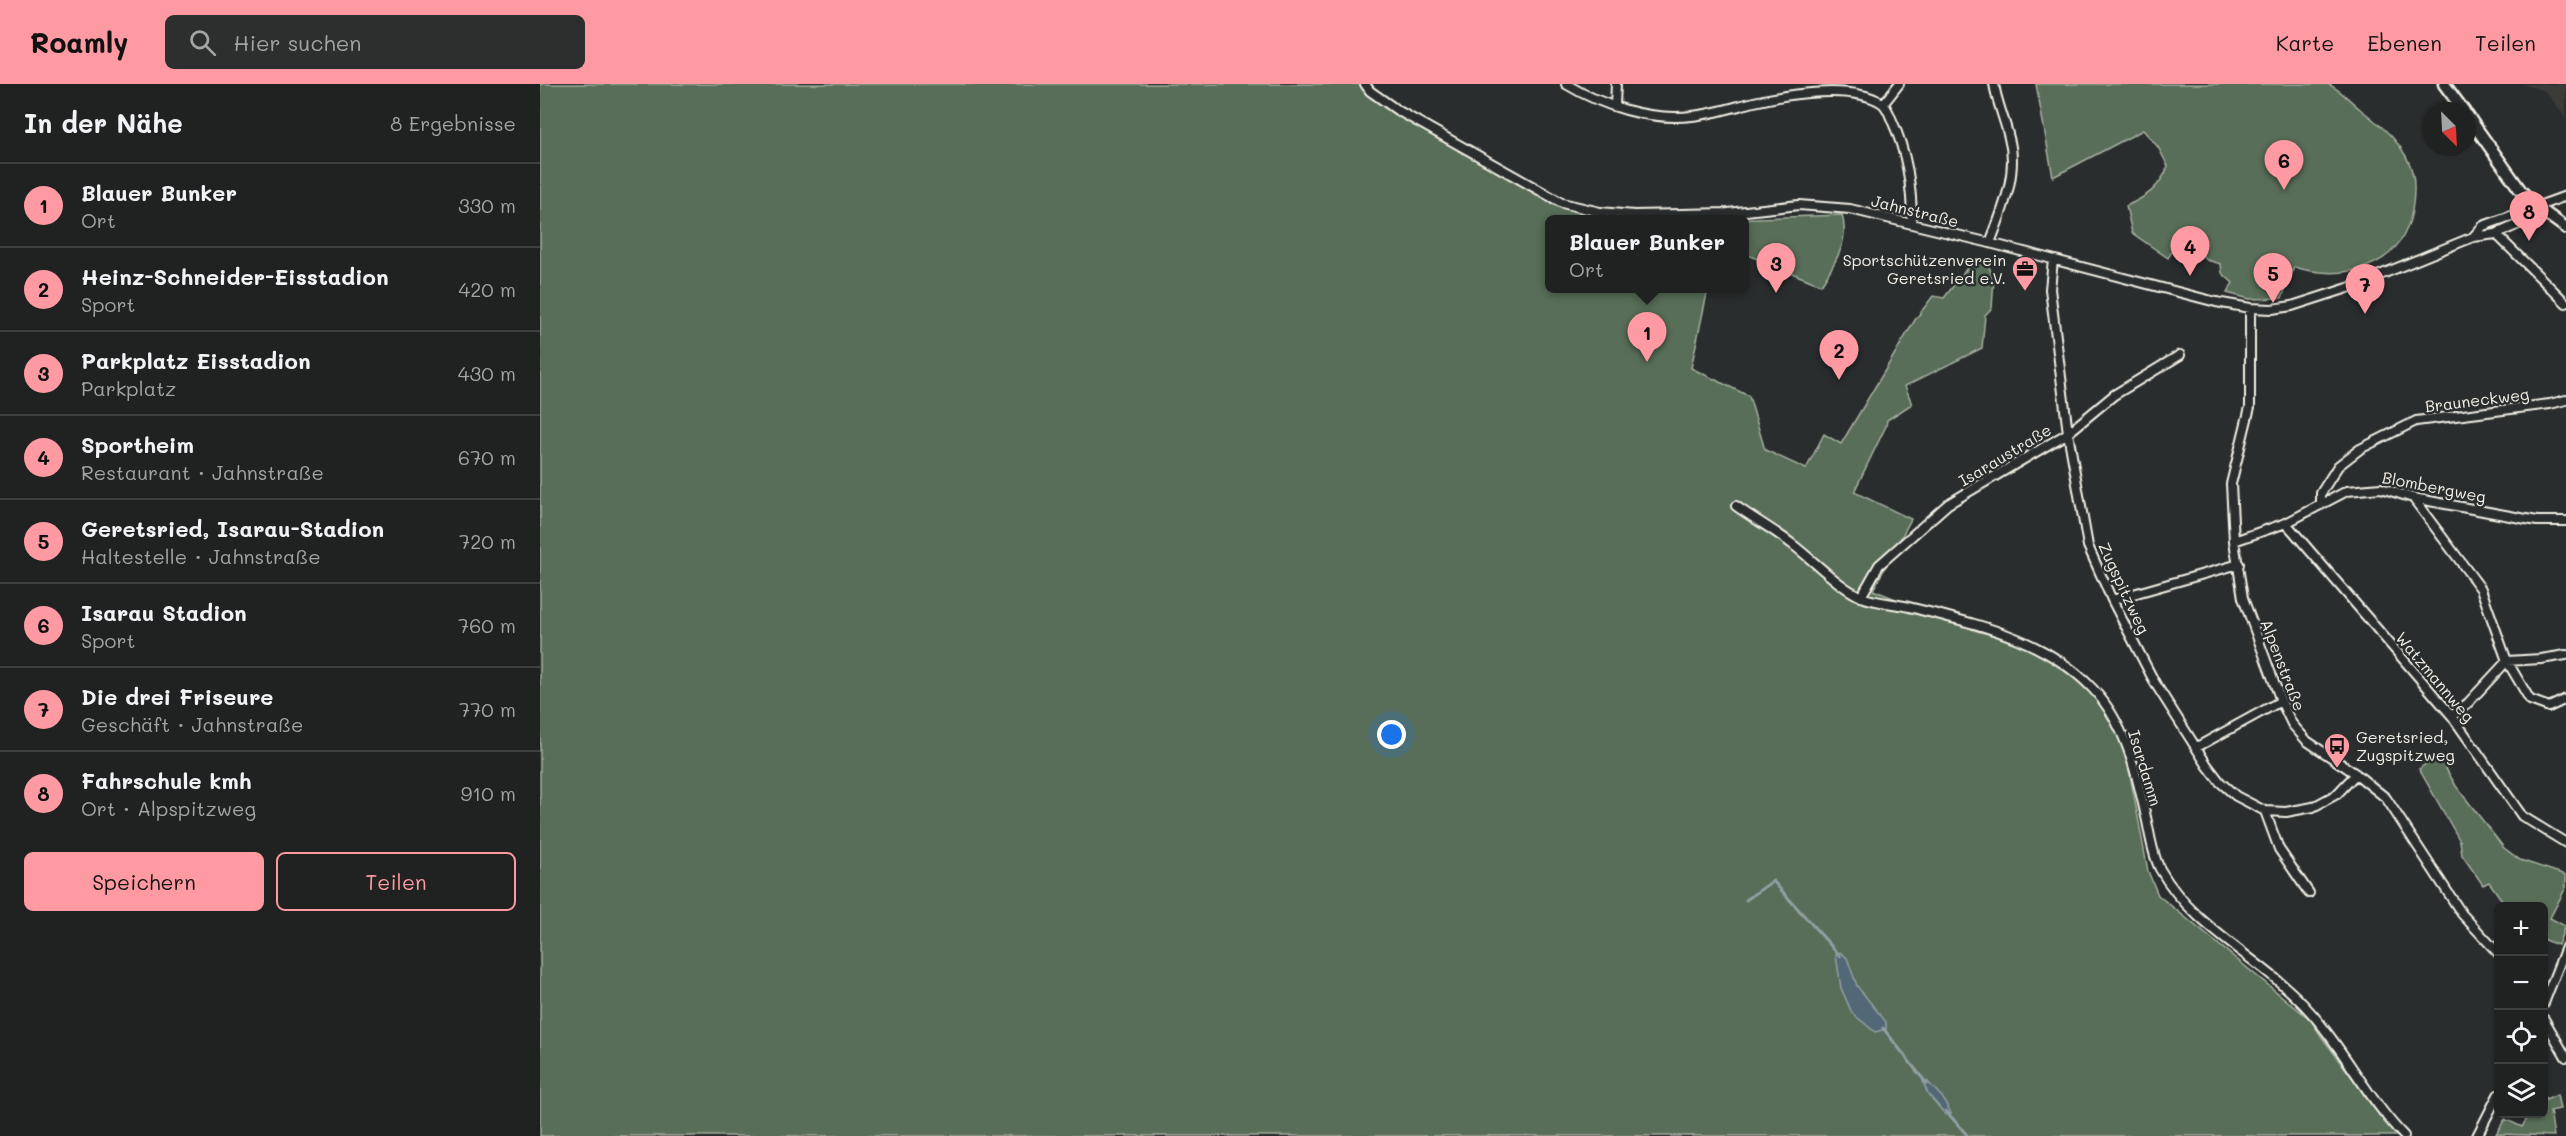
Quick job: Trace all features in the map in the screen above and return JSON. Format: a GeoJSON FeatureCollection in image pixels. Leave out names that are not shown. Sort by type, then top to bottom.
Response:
{"type":"FeatureCollection","features":[{"type":"Feature","properties":{"kind":"street","name":"Jahnstraße"},"geometry":{"type":"LineString","coordinates":[[1365,84],[1370,91],[1396,110],[1562,203],[1600,212],[1634,215],[1728,213],[1799,205],[1829,206],[1866,212],[2216,302],[2250,308],[2272,309],[2316,299],[2473,237],[2496,234],[2528,220],[2537,207]]}},
{"type":"Feature","properties":{"kind":"street"},"geometry":{"type":"LineString","coordinates":[[1566,84],[1585,95],[1663,117],[1693,116],[1775,97],[1835,90],[1860,92],[1884,103],[1900,138],[1909,173],[1912,224]]}},
{"type":"Feature","properties":{"kind":"street"},"geometry":{"type":"LineString","coordinates":[[1615,105],[1616,84]]}},
{"type":"Feature","properties":{"kind":"street"},"geometry":{"type":"LineString","coordinates":[[1884,103],[1899,84]]}},
{"type":"Feature","properties":{"kind":"street"},"geometry":{"type":"LineString","coordinates":[[1990,243],[2007,198],[2012,156],[2010,140],[1994,84]]}},
{"type":"Feature","properties":{"kind":"street"},"geometry":{"type":"LineString","coordinates":[[2444,84],[2458,102]]}},
{"type":"Feature","properties":{"kind":"street"},"geometry":{"type":"LineString","coordinates":[[2476,128],[2503,168],[2537,207],[2566,228]]}},
{"type":"Feature","properties":{"kind":"street","name":"Jahnstraße"},"geometry":{"type":"LineString","coordinates":[[2473,237],[2483,226],[2519,211],[2566,196]]}},
{"type":"Feature","properties":{"kind":"street"},"geometry":{"type":"LineString","coordinates":[[2496,234],[2566,303]]}},
{"type":"Feature","properties":{"kind":"street","name":"Zugspitzweg"},"geometry":{"type":"LineString","coordinates":[[2054,260],[2049,284],[2068,433],[2088,546],[2112,600],[2155,683],[2220,782],[2236,796],[2265,811],[2286,812],[2313,807],[2337,794],[2356,774]]}},
{"type":"Feature","properties":{"kind":"street","name":"Alpenstraße"},"geometry":{"type":"LineString","coordinates":[[2250,308],[2250,407],[2231,484],[2234,541],[2243,598],[2281,701],[2292,724],[2307,741],[2356,774],[2386,798],[2462,914],[2494,948]]}},
{"type":"Feature","properties":{"kind":"street","name":"Isaraustraße"},"geometry":{"type":"LineString","coordinates":[[1861,597],[1879,566],[1948,504],[2068,433],[2114,394],[2180,355]]}},
{"type":"Feature","properties":{"kind":"street","name":"Brauneckweg"},"geometry":{"type":"LineString","coordinates":[[2321,506],[2321,493],[2338,466],[2360,449],[2416,421],[2566,400]]}},
{"type":"Feature","properties":{"kind":"street","name":"Blombergweg"},"geometry":{"type":"LineString","coordinates":[[2234,541],[2286,523],[2347,492],[2381,488],[2414,498],[2537,521],[2566,521]]}},
{"type":"Feature","properties":{"kind":"street"},"geometry":{"type":"LineString","coordinates":[[2414,498],[2481,589],[2507,660],[2530,700],[2549,707],[2566,699]]}},
{"type":"Feature","properties":{"kind":"street","name":"Isardamm"},"geometry":{"type":"LineString","coordinates":[[1736,506],[1791,543],[1861,597],[1993,629],[2026,641],[2052,656],[2093,689],[2112,713],[2127,747],[2153,849],[2159,867],[2172,886],[2201,919],[2261,966],[2304,1005],[2348,1061],[2389,1120],[2404,1136]]}},
{"type":"Feature","properties":{"kind":"street","name":"Watzmannweg"},"geometry":{"type":"LineString","coordinates":[[2286,523],[2452,716],[2522,816],[2566,843]]}},
{"type":"Feature","properties":{"kind":"street"},"geometry":{"type":"LineString","coordinates":[[2112,600],[2239,564]]}},
{"type":"Feature","properties":{"kind":"street"},"geometry":{"type":"LineString","coordinates":[[2452,716],[2468,703],[2507,660],[2541,659],[2566,655]]}},
{"type":"Feature","properties":{"kind":"street"},"geometry":{"type":"LineString","coordinates":[[2197,747],[2281,701]]}},
{"type":"Feature","properties":{"kind":"street"},"geometry":{"type":"LineString","coordinates":[[2265,811],[2279,849],[2309,893]]}},
{"type":"Feature","properties":{"kind":"street"},"geometry":{"type":"LineString","coordinates":[[2548,993],[2566,947]]}},
{"type":"Feature","properties":{"kind":"street"},"geometry":{"type":"LineString","coordinates":[[2548,1026],[2566,1057]]}},
{"type":"Feature","properties":{"kind":"street"},"geometry":{"type":"LineString","coordinates":[[2477,1136],[2494,1104]]}},
{"type":"Feature","properties":{"kind":"shaded area"},"geometry":{"type":"Polygon","coordinates":[[[2522,84],[2566,84],[2566,118],[2545,91],[2522,84]]]}},
{"type":"Feature","properties":{"kind":"green space"},"geometry":{"type":"Polygon","coordinates":[[[540,84],[1361,84],[1368,93],[1395,114],[1560,206],[1599,215],[1545,215],[1545,293],[1707,293],[1691,368],[1749,396],[1765,450],[1806,469],[1824,434],[1841,444],[1915,320],[1933,296],[1944,298],[1971,263],[1985,259],[1994,278],[1992,308],[1985,315],[1982,348],[1905,386],[1912,404],[1887,420],[1854,492],[1911,519],[1873,590],[1977,631],[2025,643],[2051,658],[2091,690],[2110,714],[2125,748],[2148,871],[2158,895],[2311,1020],[2397,1136],[540,1136],[540,84]]]}},
{"type":"Feature","properties":{"kind":"green space"},"geometry":{"type":"Polygon","coordinates":[[[2036,84],[2327,84],[2340,91],[2385,130],[2405,155],[2413,175],[2414,188],[2412,211],[2406,231],[2396,247],[2383,258],[2367,266],[2350,271],[2332,272],[2294,267],[2282,298],[2250,299],[2227,293],[2233,283],[2222,273],[2221,264],[2207,260],[2181,237],[2168,258],[2132,233],[2126,206],[2152,191],[2168,166],[2158,147],[2143,130],[2053,177],[2036,84]]]}},
{"type":"Feature","properties":{"kind":"green space"},"geometry":{"type":"Polygon","coordinates":[[[1842,215],[1843,243],[1821,285],[1749,256],[1749,218],[1842,215]]]}},
{"type":"Feature","properties":{"kind":"green space"},"geometry":{"type":"Polygon","coordinates":[[[2438,755],[2456,786],[2504,848],[2520,860],[2566,875],[2566,887],[2550,918],[2565,926],[2558,945],[2548,941],[2548,902],[2503,902],[2489,882],[2483,885],[2462,855],[2460,841],[2419,769],[2438,755]]]}},
{"type":"Feature","properties":{"kind":"green space"},"geometry":{"type":"Polygon","coordinates":[[[2557,1095],[2560,1109],[2550,1111],[2554,1136],[2496,1134],[2505,1119],[2522,1127],[2527,1118],[2548,1118],[2548,1099],[2557,1095]]]}},
{"type":"Feature","properties":{"kind":"water"},"geometry":{"type":"Polygon","coordinates":[[[1840,952],[1847,958],[1857,986],[1886,1022],[1886,1029],[1875,1032],[1852,1013],[1841,988],[1836,955],[1840,952]]]}},
{"type":"Feature","properties":{"kind":"water"},"geometry":{"type":"Polygon","coordinates":[[[1927,1081],[1942,1097],[1951,1113],[1946,1115],[1928,1094],[1923,1082],[1927,1081]]]}},
{"type":"Feature","properties":{"kind":"waterway"},"geometry":{"type":"LineString","coordinates":[[1746,900],[1773,881],[1840,956]]}},
{"type":"Feature","properties":{"kind":"waterway"},"geometry":{"type":"LineString","coordinates":[[1883,1028],[1927,1084]]}},
{"type":"Feature","properties":{"kind":"waterway"},"geometry":{"type":"LineString","coordinates":[[1946,1111],[1968,1136]]}},
{"type":"Feature","properties":{"kind":"place","name":"Isarau Stadion"},"geometry":{"type":"Point","coordinates":[2284,190]}},
{"type":"Feature","properties":{"kind":"place","name":"Fahrschule kmh"},"geometry":{"type":"Point","coordinates":[2529,241]}},
{"type":"Feature","properties":{"kind":"place","name":"Sportheim"},"geometry":{"type":"Point","coordinates":[2190,276]}},
{"type":"Feature","properties":{"kind":"place","name":"Sportschützenverein Geretsried e.V."},"geometry":{"type":"Point","coordinates":[2025,292]}},
{"type":"Feature","properties":{"kind":"place","name":"Parkplatz Eisstadion"},"geometry":{"type":"Point","coordinates":[1776,293]}},
{"type":"Feature","properties":{"kind":"place","name":"Geretsried, Isarau-Stadion"},"geometry":{"type":"Point","coordinates":[2273,303]}},
{"type":"Feature","properties":{"kind":"place","name":"Die drei Friseure"},"geometry":{"type":"Point","coordinates":[2365,314]}},
{"type":"Feature","properties":{"kind":"place","name":"Blauer Bunker"},"geometry":{"type":"Point","coordinates":[1647,362]}},
{"type":"Feature","properties":{"kind":"place","name":"Heinz-Schneider-Eisstadion"},"geometry":{"type":"Point","coordinates":[1839,380]}},
{"type":"Feature","properties":{"kind":"place","name":"Geretsried, Zugspitzweg"},"geometry":{"type":"Point","coordinates":[2337,769]}}]}
